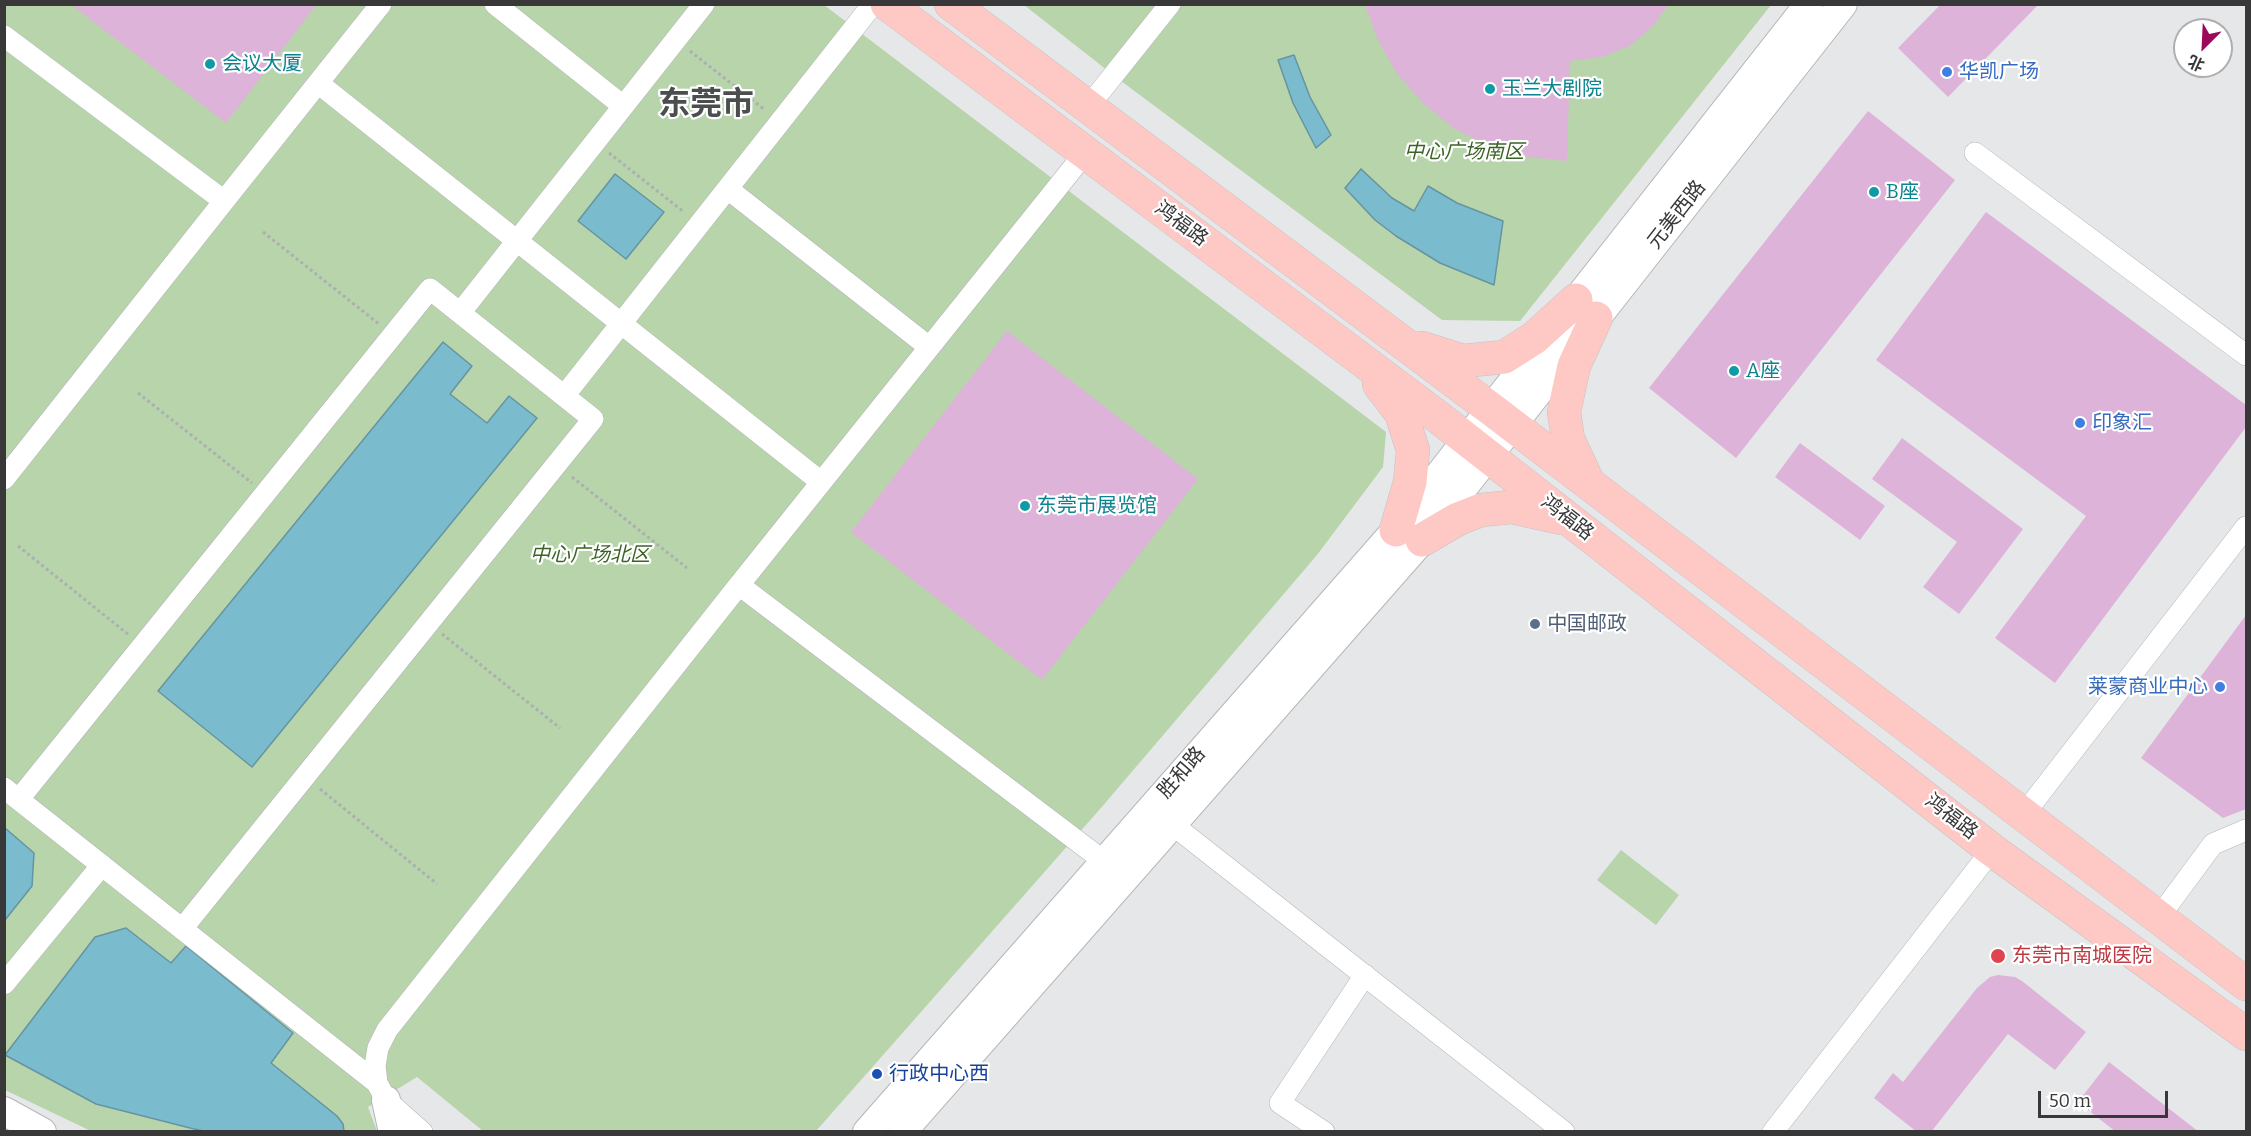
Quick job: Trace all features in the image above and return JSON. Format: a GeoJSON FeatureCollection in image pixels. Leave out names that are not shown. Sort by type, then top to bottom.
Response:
{"type":"FeatureCollection","features":[{"type":"Feature","properties":{"kind":"main road","name":"鸿福路"},"geometry":{"type":"LineString","coordinates":[[887,4],[1477,448],[1992,850],[2247,1034]]}},
{"type":"Feature","properties":{"kind":"main road","name":"鸿福路"},"geometry":{"type":"LineString","coordinates":[[951,4],[1376,322],[2247,984]]}},
{"type":"Feature","properties":{"kind":"main road","name":"元美西路"},"geometry":{"type":"LineString","coordinates":[[1586,309],[1809,4]]}},
{"type":"Feature","properties":{"kind":"main road","name":"元美西路"},"geometry":{"type":"LineString","coordinates":[[1501,417],[1586,309],[1842,4]]}},
{"type":"Feature","properties":{"kind":"main road"},"geometry":{"type":"LineString","coordinates":[[1376,322],[1422,347],[1463,361],[1504,357],[1586,309]]}},
{"type":"Feature","properties":{"kind":"main road"},"geometry":{"type":"LineString","coordinates":[[1586,309],[1564,412],[1568,439],[1590,484]]}},
{"type":"Feature","properties":{"kind":"main road"},"geometry":{"type":"LineString","coordinates":[[1357,357],[1401,413],[1413,450],[1409,535],[1481,510],[1511,507],[1570,520]]}},
{"type":"Feature","properties":{"kind":"main road","name":"胜和路"},"geometry":{"type":"LineString","coordinates":[[902,1131],[1173,825],[1409,535],[1501,417]]}},
{"type":"Feature","properties":{"kind":"main road","name":"胜和路"},"geometry":{"type":"LineString","coordinates":[[867,1131],[1105,862],[1409,535]]}},
{"type":"Feature","properties":{"kind":"main road"},"geometry":{"type":"LineString","coordinates":[[382,1091],[393,1131]]}},
{"type":"Feature","properties":{"kind":"main road"},"geometry":{"type":"LineString","coordinates":[[4,1111],[42,1131]]}},
{"type":"Feature","properties":{"kind":"street"},"geometry":{"type":"LineString","coordinates":[[4,478],[381,4]]}},
{"type":"Feature","properties":{"kind":"street"},"geometry":{"type":"LineString","coordinates":[[495,4],[623,106]]}},
{"type":"Feature","properties":{"kind":"street"},"geometry":{"type":"LineString","coordinates":[[460,313],[704,4]]}},
{"type":"Feature","properties":{"kind":"street"},"geometry":{"type":"LineString","coordinates":[[564,396],[873,4]]}},
{"type":"Feature","properties":{"kind":"street"},"geometry":{"type":"LineString","coordinates":[[1088,107],[1170,4]]}},
{"type":"Feature","properties":{"kind":"street"},"geometry":{"type":"LineString","coordinates":[[4,36],[224,201]]}},
{"type":"Feature","properties":{"kind":"street"},"geometry":{"type":"LineString","coordinates":[[318,83],[821,482]]}},
{"type":"Feature","properties":{"kind":"street"},"geometry":{"type":"LineString","coordinates":[[382,1091],[375,1066],[378,1048],[387,1030],[1085,153]]}},
{"type":"Feature","properties":{"kind":"street"},"geometry":{"type":"LineString","coordinates":[[1975,153],[2247,355]]}},
{"type":"Feature","properties":{"kind":"street"},"geometry":{"type":"LineString","coordinates":[[728,189],[929,347]]}},
{"type":"Feature","properties":{"kind":"street"},"geometry":{"type":"LineString","coordinates":[[182,928],[592,419],[430,289],[142,646],[12,794],[182,928],[382,1091],[422,1131]]}},
{"type":"Feature","properties":{"kind":"street"},"geometry":{"type":"LineString","coordinates":[[2024,814],[2247,527]]}},
{"type":"Feature","properties":{"kind":"street"},"geometry":{"type":"LineString","coordinates":[[740,585],[1105,862]]}},
{"type":"Feature","properties":{"kind":"street"},"geometry":{"type":"LineString","coordinates":[[1173,825],[1564,1131]]}},
{"type":"Feature","properties":{"kind":"street"},"geometry":{"type":"LineString","coordinates":[[2159,917],[2213,844],[2247,830]]}},
{"type":"Feature","properties":{"kind":"street"},"geometry":{"type":"LineString","coordinates":[[1773,1131],[1992,850]]}},
{"type":"Feature","properties":{"kind":"street"},"geometry":{"type":"LineString","coordinates":[[4,984],[102,865]]}},
{"type":"Feature","properties":{"kind":"street"},"geometry":{"type":"LineString","coordinates":[[1324,1131],[1280,1103],[1365,975]]}},
{"type":"Feature","properties":{"kind":"path"},"geometry":{"type":"LineString","coordinates":[[676,40],[781,122]]}},
{"type":"Feature","properties":{"kind":"path"},"geometry":{"type":"LineString","coordinates":[[595,142],[700,224]]}},
{"type":"Feature","properties":{"kind":"path"},"geometry":{"type":"LineString","coordinates":[[263,232],[393,335]]}},
{"type":"Feature","properties":{"kind":"path"},"geometry":{"type":"LineString","coordinates":[[138,393],[265,494]]}},
{"type":"Feature","properties":{"kind":"path"},"geometry":{"type":"LineString","coordinates":[[556,464],[687,568]]}},
{"type":"Feature","properties":{"kind":"path"},"geometry":{"type":"LineString","coordinates":[[18,546],[142,646]]}},
{"type":"Feature","properties":{"kind":"path"},"geometry":{"type":"LineString","coordinates":[[428,623],[560,728]]}},
{"type":"Feature","properties":{"kind":"path"},"geometry":{"type":"LineString","coordinates":[[305,776],[437,884]]}},
{"type":"Feature","properties":{"kind":"green space","name":"中心广场北区"},"geometry":{"type":"Polygon","coordinates":[[[4,5],[824,5],[1386,432],[1383,467],[1317,555],[1100,809],[816,1131],[483,1131],[417,1077],[368,1107],[377,1131],[91,1131],[5,1090],[4,5]]]}},
{"type":"Feature","properties":{"kind":"green space","name":"中心广场南区"},"geometry":{"type":"Polygon","coordinates":[[[1024,5],[1771,5],[1520,321],[1442,320],[1121,81],[1024,5]]]}},
{"type":"Feature","properties":{"kind":"green space"},"geometry":{"type":"Polygon","coordinates":[[[1621,850],[1679,895],[1656,925],[1597,880],[1621,850]]]}},
{"type":"Feature","properties":{"kind":"water"},"geometry":{"type":"Polygon","coordinates":[[[1294,55],[1310,97],[1331,135],[1316,148],[1293,103],[1278,60],[1294,55]]]}},
{"type":"Feature","properties":{"kind":"water"},"geometry":{"type":"Polygon","coordinates":[[[1361,169],[1392,198],[1414,211],[1428,186],[1457,203],[1503,221],[1494,285],[1440,263],[1375,220],[1345,188],[1361,169]]]}},
{"type":"Feature","properties":{"kind":"water"},"geometry":{"type":"Polygon","coordinates":[[[615,174],[664,212],[626,259],[578,221],[615,174]]]}},
{"type":"Feature","properties":{"kind":"water"},"geometry":{"type":"Polygon","coordinates":[[[443,342],[472,366],[450,394],[487,423],[509,396],[537,418],[252,767],[158,691],[443,342]]]}},
{"type":"Feature","properties":{"kind":"water"},"geometry":{"type":"Polygon","coordinates":[[[5,828],[34,853],[32,886],[5,920],[5,828]]]}},
{"type":"Feature","properties":{"kind":"water"},"geometry":{"type":"Polygon","coordinates":[[[126,928],[171,963],[186,946],[293,1033],[271,1063],[337,1116],[343,1124],[344,1131],[208,1132],[190,1128],[96,1104],[5,1055],[95,937],[126,928]]]}},
{"type":"Feature","properties":{"kind":"building","name":"会议大厦"},"geometry":{"type":"Polygon","coordinates":[[[70,4],[317,4],[226,123],[70,4]]]}},
{"type":"Feature","properties":{"kind":"building","name":"华凯广场"},"geometry":{"type":"Polygon","coordinates":[[[1941,4],[2039,4],[1948,97],[1898,48],[1941,4]]]}},
{"type":"Feature","properties":{"kind":"building","name":"玉兰大剧院"},"geometry":{"type":"Polygon","coordinates":[[[1365,5],[1668,5],[1655,24],[1631,45],[1602,57],[1570,61],[1567,161],[1528,157],[1490,146],[1455,129],[1424,104],[1397,74],[1378,40],[1365,5]]]}},
{"type":"Feature","properties":{"kind":"building"},"geometry":{"type":"Polygon","coordinates":[[[1868,111],[1955,180],[1736,458],[1649,388],[1868,111]]]}},
{"type":"Feature","properties":{"kind":"building","name":"印象汇"},"geometry":{"type":"Polygon","coordinates":[[[1986,212],[2246,405],[2246,427],[2055,683],[1995,638],[2086,516],[1876,360],[1986,212]]]}},
{"type":"Feature","properties":{"kind":"building","name":"东莞市展览馆"},"geometry":{"type":"Polygon","coordinates":[[[1007,331],[1198,479],[1042,680],[851,532],[1007,331]]]}},
{"type":"Feature","properties":{"kind":"building"},"geometry":{"type":"Polygon","coordinates":[[[1902,438],[2023,529],[1959,614],[1923,587],[1957,542],[1872,479],[1902,438]]]}},
{"type":"Feature","properties":{"kind":"building"},"geometry":{"type":"Polygon","coordinates":[[[1800,443],[1885,506],[1860,540],[1775,477],[1800,443]]]}},
{"type":"Feature","properties":{"kind":"building","name":"莱蒙商业中心"},"geometry":{"type":"Polygon","coordinates":[[[2246,615],[2246,809],[2223,818],[2141,758],[2246,615]]]}},
{"type":"Feature","properties":{"kind":"building"},"geometry":{"type":"Polygon","coordinates":[[[1998,975],[2015,977],[2022,981],[2086,1032],[2055,1070],[2008,1034],[1931,1132],[1917,1132],[1874,1098],[1893,1073],[1903,1082],[1977,988],[1990,977],[1998,975]]]}},
{"type":"Feature","properties":{"kind":"building"},"geometry":{"type":"Polygon","coordinates":[[[2109,1062],[2199,1132],[2116,1132],[2078,1102],[2109,1062]]]}},
{"type":"Feature","properties":{"kind":"place","name":"会议大厦"},"geometry":{"type":"Point","coordinates":[210,64]}},
{"type":"Feature","properties":{"kind":"place","name":"华凯广场"},"geometry":{"type":"Point","coordinates":[1947,72]}},
{"type":"Feature","properties":{"kind":"place","name":"玉兰大剧院"},"geometry":{"type":"Point","coordinates":[1490,89]}},
{"type":"Feature","properties":{"kind":"place","name":"B座"},"geometry":{"type":"Point","coordinates":[1874,192]}},
{"type":"Feature","properties":{"kind":"place","name":"A座"},"geometry":{"type":"Point","coordinates":[1734,371]}},
{"type":"Feature","properties":{"kind":"place","name":"印象汇"},"geometry":{"type":"Point","coordinates":[2080,423]}},
{"type":"Feature","properties":{"kind":"place","name":"东莞市展览馆"},"geometry":{"type":"Point","coordinates":[1025,506]}},
{"type":"Feature","properties":{"kind":"place","name":"中国邮政"},"geometry":{"type":"Point","coordinates":[1535,624]}},
{"type":"Feature","properties":{"kind":"place","name":"莱蒙商业中心"},"geometry":{"type":"Point","coordinates":[2220,687]}},
{"type":"Feature","properties":{"kind":"place","name":"东莞市南城医院"},"geometry":{"type":"Point","coordinates":[1998,956]}},
{"type":"Feature","properties":{"kind":"place","name":"行政中心西"},"geometry":{"type":"Point","coordinates":[877,1074]}},
{"type":"Feature","properties":{"kind":"district","name":"东莞市"},"geometry":{"type":"Point","coordinates":[706,105]}}]}
